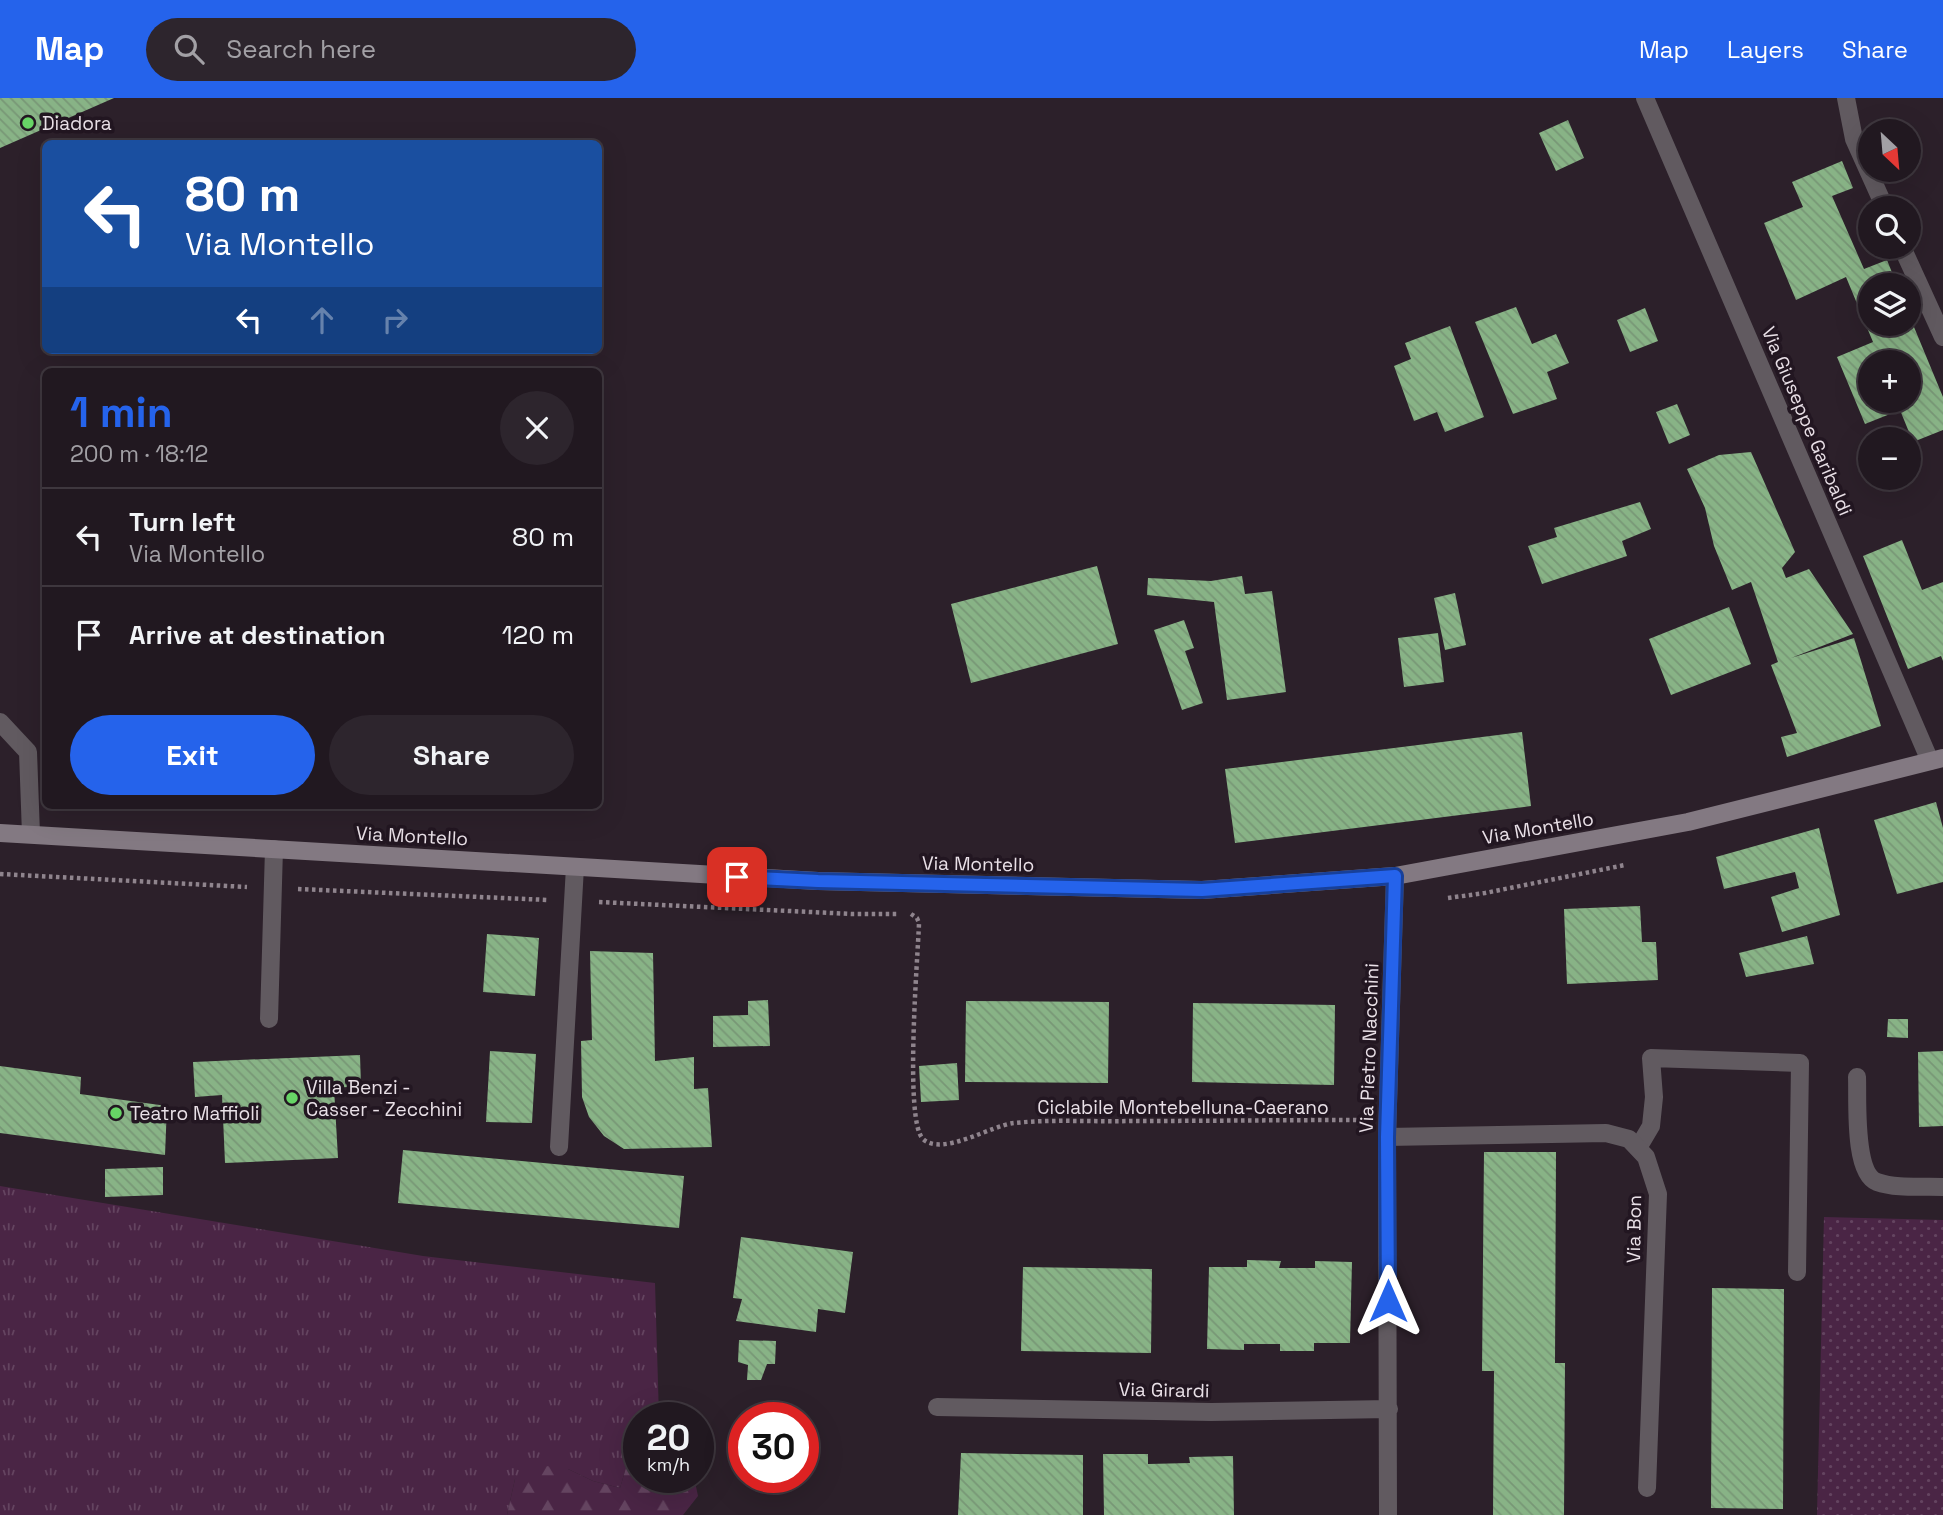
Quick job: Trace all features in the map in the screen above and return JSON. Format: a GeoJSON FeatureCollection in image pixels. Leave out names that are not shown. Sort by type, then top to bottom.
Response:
{"type":"FeatureCollection","features":[{"type":"Feature","properties":{"kind":"main road","name":"Via Montello"},"geometry":{"type":"LineString","coordinates":[[0,833],[818,881],[1188,890],[1395,876],[1688,822],[1937,759]]}},
{"type":"Feature","properties":{"kind":"street","name":"Via Giuseppe Garibaldi"},"geometry":{"type":"LineString","coordinates":[[1645,98],[1937,759]]}},
{"type":"Feature","properties":{"kind":"street"},"geometry":{"type":"LineString","coordinates":[[1846,98],[1854,139],[1880,196]]}},
{"type":"Feature","properties":{"kind":"street"},"geometry":{"type":"LineString","coordinates":[[1907,259],[1943,337]]}},
{"type":"Feature","properties":{"kind":"street"},"geometry":{"type":"LineString","coordinates":[[0,722],[28,752],[31,834]]}},
{"type":"Feature","properties":{"kind":"street"},"geometry":{"type":"LineString","coordinates":[[269,1019],[274,849]]}},
{"type":"Feature","properties":{"kind":"street"},"geometry":{"type":"LineString","coordinates":[[559,1147],[575,867]]}},
{"type":"Feature","properties":{"kind":"street","name":"Via Pietro Nacchini"},"geometry":{"type":"LineString","coordinates":[[1388,1515],[1387,1128],[1395,876]]}},
{"type":"Feature","properties":{"kind":"street"},"geometry":{"type":"LineString","coordinates":[[1387,1128],[1606,1133],[1629,1139],[1638,1147],[1651,1126],[1654,1097],[1651,1058],[1800,1063],[1797,1272]]}},
{"type":"Feature","properties":{"kind":"street"},"geometry":{"type":"LineString","coordinates":[[1857,1077],[1861,1162],[1868,1176],[1876,1182],[1898,1186],[1943,1187]]}},
{"type":"Feature","properties":{"kind":"street","name":"Via Bon"},"geometry":{"type":"LineString","coordinates":[[1638,1147],[1646,1157],[1658,1194],[1647,1488]]}},
{"type":"Feature","properties":{"kind":"street","name":"Via Girardi"},"geometry":{"type":"LineString","coordinates":[[937,1407],[1211,1412],[1389,1409]]}},
{"type":"Feature","properties":{"kind":"path","name":"Ciclabile Montebelluna-Caerano"},"geometry":{"type":"LineString","coordinates":[[911,914],[919,923],[913,1085],[918,1129],[923,1139],[940,1144],[956,1142],[1012,1123],[1387,1128]]}},
{"type":"Feature","properties":{"kind":"green space"},"geometry":{"type":"Polygon","coordinates":[[[0,1186],[423,1256],[655,1283],[659,1402],[623,1402],[623,1478],[620,1488],[593,1481],[568,1469],[515,1479],[507,1515],[0,1515],[0,1186]]]}},
{"type":"Feature","properties":{"kind":"green space"},"geometry":{"type":"Polygon","coordinates":[[[1824,1217],[1943,1220],[1943,1515],[1817,1515],[1824,1217]]]}},
{"type":"Feature","properties":{"kind":"green space"},"geometry":{"type":"Polygon","coordinates":[[[539,1465],[568,1469],[593,1481],[620,1488],[623,1478],[623,1493],[697,1493],[698,1496],[683,1515],[507,1515],[515,1479],[539,1465]]]}},
{"type":"Feature","properties":{"kind":"building","name":"Diadora"},"geometry":{"type":"Polygon","coordinates":[[[0,98],[114,98],[0,148],[0,98]]]}},
{"type":"Feature","properties":{"kind":"building"},"geometry":{"type":"Polygon","coordinates":[[[1568,120],[1584,158],[1556,171],[1539,133],[1568,120]]]}},
{"type":"Feature","properties":{"kind":"building"},"geometry":{"type":"Polygon","coordinates":[[[1842,161],[1853,188],[1832,196],[1858,259],[1864,269],[1887,260],[1892,273],[1858,273],[1858,306],[1846,277],[1796,300],[1764,223],[1803,207],[1792,182],[1842,161]]]}},
{"type":"Feature","properties":{"kind":"building"},"geometry":{"type":"Polygon","coordinates":[[[1516,307],[1532,344],[1556,334],[1569,363],[1547,372],[1557,399],[1513,414],[1475,322],[1516,307]]]}},
{"type":"Feature","properties":{"kind":"building"},"geometry":{"type":"Polygon","coordinates":[[[1645,308],[1658,341],[1630,352],[1617,320],[1645,308]]]}},
{"type":"Feature","properties":{"kind":"building"},"geometry":{"type":"Polygon","coordinates":[[[1450,326],[1484,417],[1445,432],[1437,412],[1414,421],[1394,366],[1411,359],[1405,343],[1450,326]]]}},
{"type":"Feature","properties":{"kind":"building"},"geometry":{"type":"Polygon","coordinates":[[[1871,336],[1918,336],[1943,397],[1943,430],[1921,439],[1921,427],[1907,427],[1901,413],[1921,413],[1921,350],[1858,350],[1858,407],[1837,357],[1873,342],[1871,336]]]}},
{"type":"Feature","properties":{"kind":"building"},"geometry":{"type":"Polygon","coordinates":[[[1677,404],[1690,435],[1669,444],[1656,412],[1677,404]]]}},
{"type":"Feature","properties":{"kind":"building"},"geometry":{"type":"Polygon","coordinates":[[[1860,413],[1892,413],[1865,424],[1860,413]]]}},
{"type":"Feature","properties":{"kind":"building"},"geometry":{"type":"Polygon","coordinates":[[[1751,452],[1795,552],[1782,568],[1786,578],[1809,569],[1853,634],[1791,658],[1854,638],[1881,726],[1787,757],[1781,737],[1797,733],[1771,665],[1778,662],[1751,582],[1732,590],[1714,546],[1705,508],[1687,469],[1719,455],[1751,452]]]}},
{"type":"Feature","properties":{"kind":"building"},"geometry":{"type":"Polygon","coordinates":[[[1640,502],[1651,529],[1622,541],[1627,556],[1542,584],[1528,546],[1557,537],[1554,528],[1640,502]]]}},
{"type":"Feature","properties":{"kind":"building"},"geometry":{"type":"Polygon","coordinates":[[[1902,540],[1922,590],[1943,582],[1943,661],[1941,656],[1908,669],[1863,556],[1902,540]]]}},
{"type":"Feature","properties":{"kind":"building"},"geometry":{"type":"Polygon","coordinates":[[[1097,566],[1118,644],[971,683],[951,604],[1097,566]]]}},
{"type":"Feature","properties":{"kind":"building"},"geometry":{"type":"Polygon","coordinates":[[[1242,576],[1245,594],[1272,591],[1286,692],[1227,700],[1214,602],[1147,595],[1148,578],[1211,581],[1242,576]]]}},
{"type":"Feature","properties":{"kind":"building"},"geometry":{"type":"Polygon","coordinates":[[[1455,593],[1466,645],[1445,650],[1434,598],[1455,593]]]}},
{"type":"Feature","properties":{"kind":"building"},"geometry":{"type":"Polygon","coordinates":[[[1729,607],[1751,664],[1671,695],[1649,639],[1729,607]]]}},
{"type":"Feature","properties":{"kind":"building"},"geometry":{"type":"Polygon","coordinates":[[[1184,620],[1194,648],[1185,651],[1203,703],[1182,710],[1154,630],[1184,620]]]}},
{"type":"Feature","properties":{"kind":"building"},"geometry":{"type":"Polygon","coordinates":[[[1438,633],[1444,682],[1404,687],[1398,638],[1438,633]]]}},
{"type":"Feature","properties":{"kind":"building"},"geometry":{"type":"Polygon","coordinates":[[[1522,732],[1531,806],[1235,843],[1225,769],[1522,732]]]}},
{"type":"Feature","properties":{"kind":"building"},"geometry":{"type":"Polygon","coordinates":[[[1936,802],[1943,828],[1943,882],[1897,894],[1874,820],[1936,802]]]}},
{"type":"Feature","properties":{"kind":"building"},"geometry":{"type":"Polygon","coordinates":[[[1819,828],[1840,915],[1782,932],[1771,897],[1799,888],[1795,872],[1724,889],[1716,857],[1819,828]]]}},
{"type":"Feature","properties":{"kind":"building"},"geometry":{"type":"Polygon","coordinates":[[[1640,906],[1642,942],[1656,942],[1658,980],[1567,984],[1564,909],[1640,906]]]}},
{"type":"Feature","properties":{"kind":"building"},"geometry":{"type":"Polygon","coordinates":[[[487,934],[539,938],[535,996],[483,992],[487,934]]]}},
{"type":"Feature","properties":{"kind":"building"},"geometry":{"type":"Polygon","coordinates":[[[1807,936],[1814,964],[1746,977],[1739,953],[1807,936]]]}},
{"type":"Feature","properties":{"kind":"building"},"geometry":{"type":"Polygon","coordinates":[[[590,951],[653,953],[655,1061],[694,1057],[694,1089],[708,1088],[712,1147],[624,1149],[604,1136],[589,1117],[582,1097],[581,1041],[592,1040],[590,951]]]}},
{"type":"Feature","properties":{"kind":"building"},"geometry":{"type":"Polygon","coordinates":[[[768,1000],[770,1046],[713,1047],[713,1016],[748,1015],[748,1001],[768,1000]]]}},
{"type":"Feature","properties":{"kind":"building"},"geometry":{"type":"Polygon","coordinates":[[[966,1001],[1109,1002],[1108,1083],[965,1082],[966,1001]]]}},
{"type":"Feature","properties":{"kind":"building"},"geometry":{"type":"Polygon","coordinates":[[[1193,1003],[1335,1005],[1334,1085],[1192,1082],[1193,1003]]]}},
{"type":"Feature","properties":{"kind":"building"},"geometry":{"type":"Polygon","coordinates":[[[1888,1019],[1908,1019],[1908,1038],[1887,1037],[1888,1019]]]}},
{"type":"Feature","properties":{"kind":"building"},"geometry":{"type":"Polygon","coordinates":[[[490,1051],[536,1054],[532,1123],[486,1122],[490,1051]]]}},
{"type":"Feature","properties":{"kind":"building"},"geometry":{"type":"Polygon","coordinates":[[[1943,1051],[1943,1126],[1919,1127],[1918,1052],[1943,1051]]]}},
{"type":"Feature","properties":{"kind":"building"},"geometry":{"type":"Polygon","coordinates":[[[360,1055],[361,1086],[334,1088],[338,1158],[225,1163],[222,1095],[195,1097],[193,1062],[360,1055]]]}},
{"type":"Feature","properties":{"kind":"building"},"geometry":{"type":"Polygon","coordinates":[[[957,1063],[959,1100],[921,1102],[919,1066],[957,1063]]]}},
{"type":"Feature","properties":{"kind":"building"},"geometry":{"type":"Polygon","coordinates":[[[0,1066],[81,1077],[80,1094],[167,1106],[165,1155],[0,1133],[0,1066]]]}},
{"type":"Feature","properties":{"kind":"building"},"geometry":{"type":"Polygon","coordinates":[[[403,1150],[684,1176],[679,1228],[398,1203],[403,1150]]]}},
{"type":"Feature","properties":{"kind":"building"},"geometry":{"type":"Polygon","coordinates":[[[1484,1152],[1556,1152],[1555,1363],[1565,1363],[1564,1515],[1493,1515],[1494,1371],[1482,1371],[1484,1152]]]}},
{"type":"Feature","properties":{"kind":"building"},"geometry":{"type":"Polygon","coordinates":[[[163,1167],[163,1195],[105,1197],[105,1169],[163,1167]]]}},
{"type":"Feature","properties":{"kind":"building"},"geometry":{"type":"Polygon","coordinates":[[[741,1237],[853,1252],[845,1313],[818,1309],[816,1332],[736,1321],[742,1299],[733,1298],[741,1237]]]}},
{"type":"Feature","properties":{"kind":"building"},"geometry":{"type":"Polygon","coordinates":[[[1247,1260],[1281,1261],[1279,1268],[1315,1268],[1315,1261],[1352,1262],[1350,1343],[1314,1343],[1314,1351],[1280,1351],[1280,1344],[1244,1344],[1244,1350],[1207,1349],[1209,1267],[1247,1267],[1247,1260]]]}},
{"type":"Feature","properties":{"kind":"building"},"geometry":{"type":"Polygon","coordinates":[[[1023,1267],[1152,1269],[1151,1353],[1021,1351],[1023,1267]]]}},
{"type":"Feature","properties":{"kind":"building"},"geometry":{"type":"Polygon","coordinates":[[[1712,1288],[1784,1289],[1783,1509],[1711,1508],[1712,1288]]]}},
{"type":"Feature","properties":{"kind":"building"},"geometry":{"type":"Polygon","coordinates":[[[739,1340],[776,1341],[775,1364],[767,1364],[761,1380],[747,1380],[748,1365],[738,1362],[739,1340]]]}},
{"type":"Feature","properties":{"kind":"building"},"geometry":{"type":"Polygon","coordinates":[[[961,1453],[1083,1455],[1083,1515],[958,1515],[961,1453]]]}},
{"type":"Feature","properties":{"kind":"building"},"geometry":{"type":"Polygon","coordinates":[[[1103,1454],[1148,1454],[1148,1464],[1190,1463],[1189,1457],[1233,1456],[1234,1515],[1104,1515],[1103,1454]]]}},
{"type":"Feature","properties":{"kind":"place","name":"Diadora"},"geometry":{"type":"Point","coordinates":[28,123]}},
{"type":"Feature","properties":{"kind":"place","name":"Villa Benzi - Casser - Zecchini"},"geometry":{"type":"Point","coordinates":[292,1098]}},
{"type":"Feature","properties":{"kind":"place","name":"Teatro Maffioli"},"geometry":{"type":"Point","coordinates":[116,1113]}},
{"type":"Feature","properties":{"kind":"route"},"geometry":{"type":"LineString","coordinates":[[737,877],[1202,890],[1395,876],[1387,1137],[1388,1301]]}}]}
